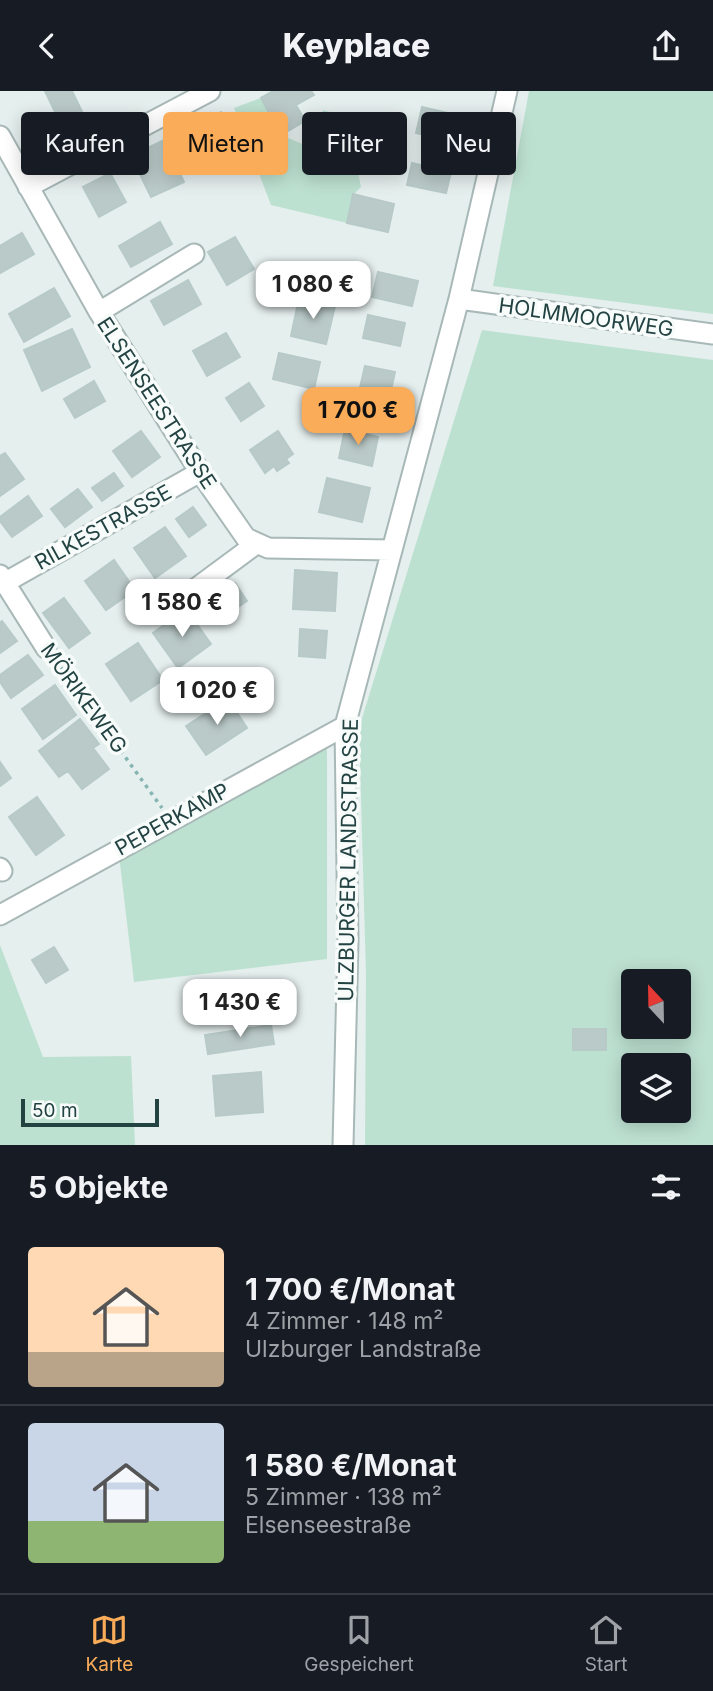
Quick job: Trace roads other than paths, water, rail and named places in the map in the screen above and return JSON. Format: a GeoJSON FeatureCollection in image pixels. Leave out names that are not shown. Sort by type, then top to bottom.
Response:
{"type":"FeatureCollection","features":[{"type":"Feature","properties":{"kind":"street"},"geometry":{"type":"LineString","coordinates":[[28,187],[209,91]]}},
{"type":"Feature","properties":{"kind":"street","name":"ULZBURGER LANDSTRASSE"},"geometry":{"type":"LineString","coordinates":[[343,1145],[348,941],[345,726],[459,299],[507,91]]}},
{"type":"Feature","properties":{"kind":"street","name":"ELSENSEESTRASSE"},"geometry":{"type":"LineString","coordinates":[[0,136],[99,312],[239,531],[256,544]]}},
{"type":"Feature","properties":{"kind":"street"},"geometry":{"type":"LineString","coordinates":[[99,312],[194,254]]}},
{"type":"Feature","properties":{"kind":"street","name":"HOLMMOORWEG"},"geometry":{"type":"LineString","coordinates":[[459,299],[713,334]]}},
{"type":"Feature","properties":{"kind":"street","name":"RILKESTRASSE"},"geometry":{"type":"LineString","coordinates":[[3,578],[200,472]]}},
{"type":"Feature","properties":{"kind":"street"},"geometry":{"type":"LineString","coordinates":[[164,612],[256,544],[268,548],[392,550]]}},
{"type":"Feature","properties":{"kind":"street","name":"MÖRIKEWEG"},"geometry":{"type":"LineString","coordinates":[[3,578],[46,648]]}},
{"type":"Feature","properties":{"kind":"street","name":"PEPERKAMP"},"geometry":{"type":"LineString","coordinates":[[0,915],[345,726]]}}]}
